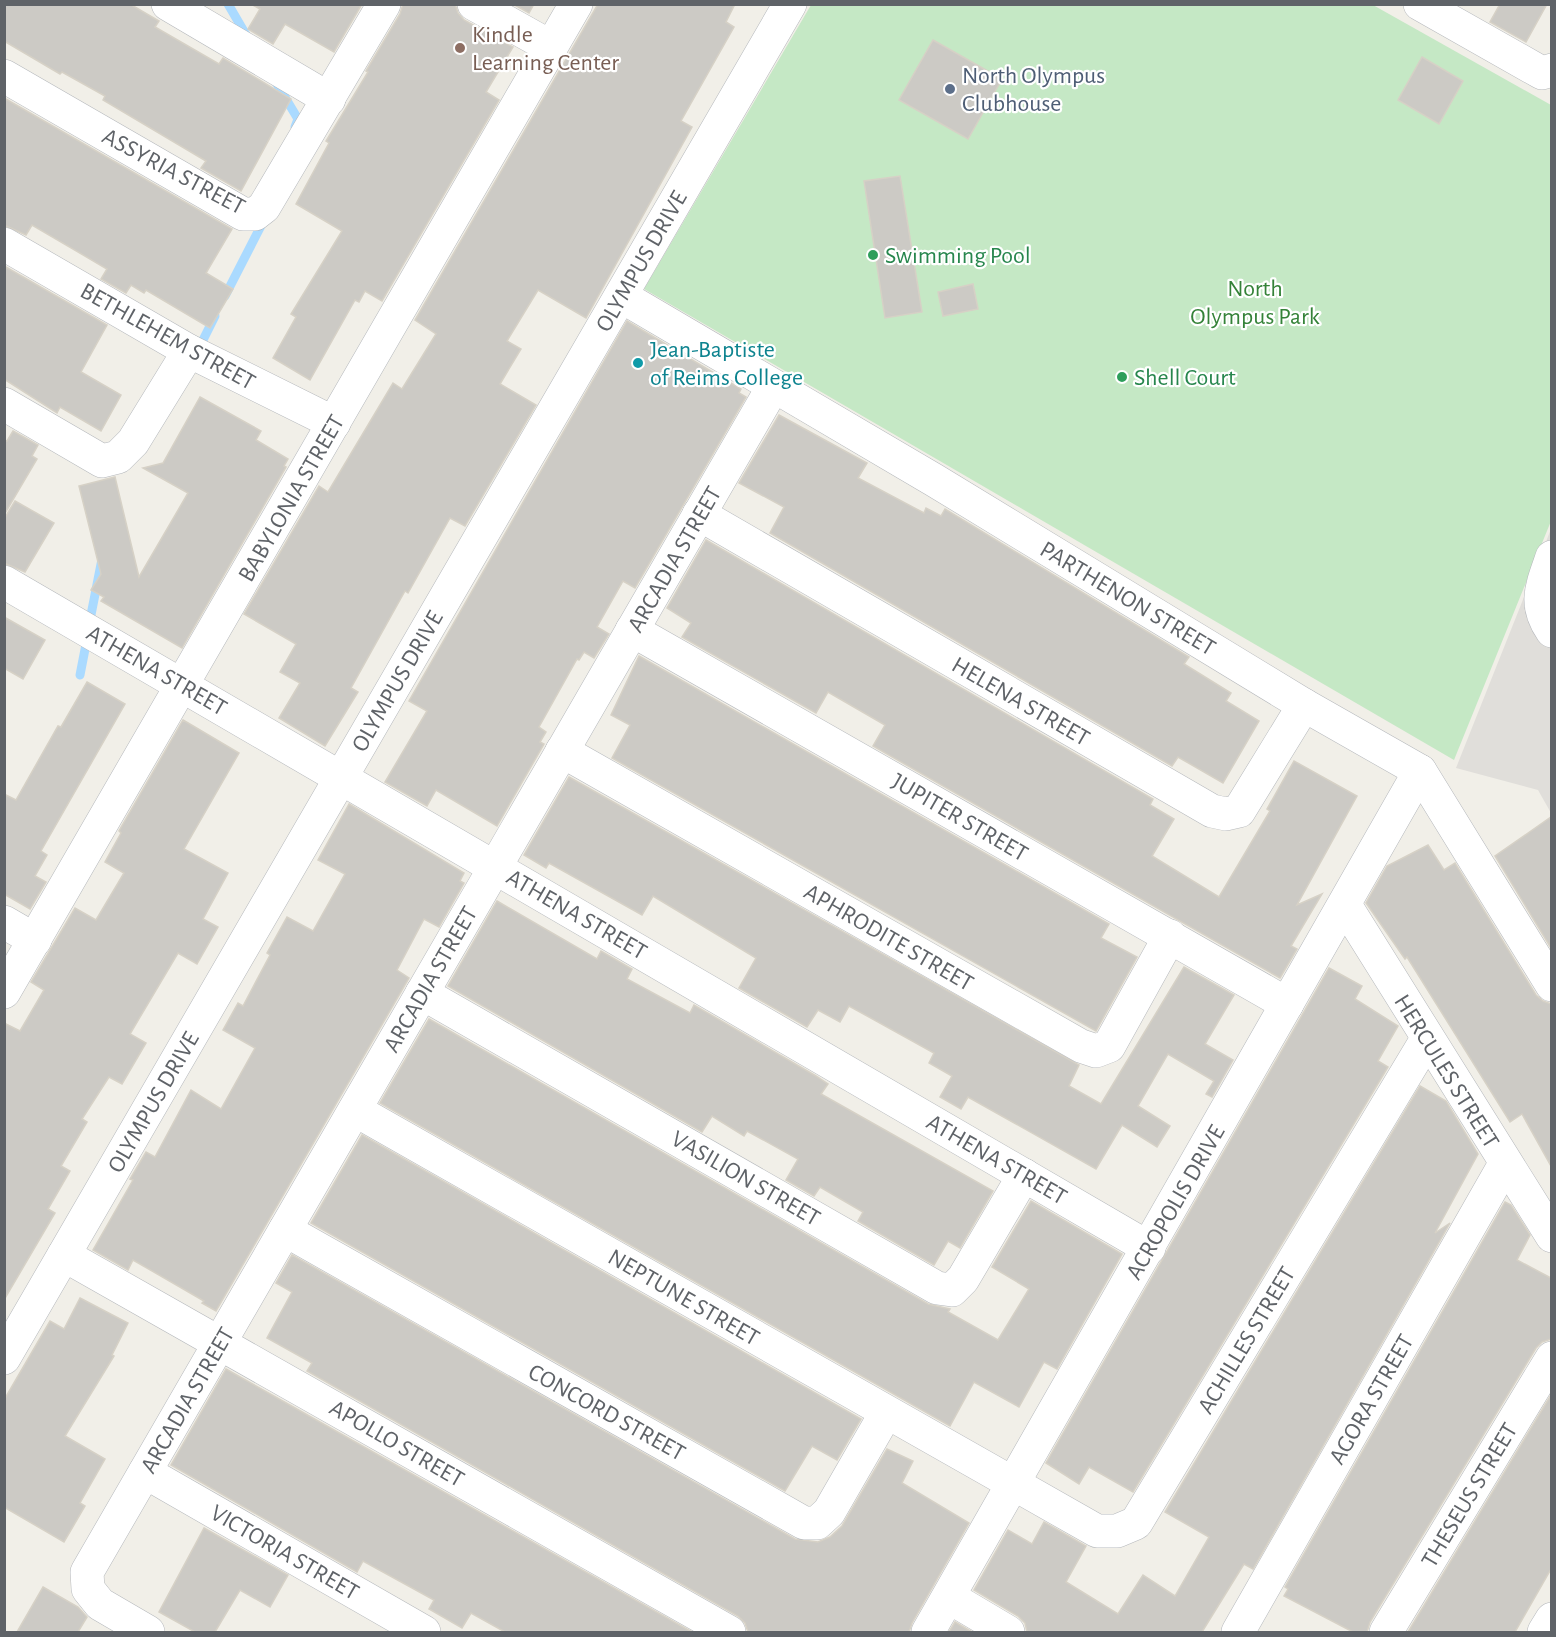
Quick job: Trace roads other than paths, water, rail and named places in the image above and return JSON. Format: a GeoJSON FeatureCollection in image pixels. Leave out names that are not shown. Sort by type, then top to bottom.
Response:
{"type":"FeatureCollection","features":[{"type":"Feature","properties":{"kind":"street"},"geometry":{"type":"LineString","coordinates":[[168,4],[329,99]]}},
{"type":"Feature","properties":{"kind":"street","name":"ASSYRIA STREET"},"geometry":{"type":"LineString","coordinates":[[4,76],[243,214],[255,214],[264,207],[384,4]]}},
{"type":"Feature","properties":{"kind":"street"},"geometry":{"type":"LineString","coordinates":[[474,4],[551,47]]}},
{"type":"Feature","properties":{"kind":"street","name":"BABYLONIA STREET"},"geometry":{"type":"LineString","coordinates":[[4,992],[576,4]]}},
{"type":"Feature","properties":{"kind":"street","name":"OLYMPUS DRIVE"},"geometry":{"type":"LineString","coordinates":[[4,1358],[790,4]]}},
{"type":"Feature","properties":{"kind":"street"},"geometry":{"type":"LineString","coordinates":[[1420,4],[1542,73],[1551,71]]}},
{"type":"Feature","properties":{"kind":"street","name":"BETHLEHEM STREET"},"geometry":{"type":"LineString","coordinates":[[4,244],[189,351],[334,423]]}},
{"type":"Feature","properties":{"kind":"street","name":"PARTHENON STREET"},"geometry":{"type":"LineString","coordinates":[[621,296],[934,480],[1304,705],[1420,771],[1551,985]]}},
{"type":"Feature","properties":{"kind":"street"},"geometry":{"type":"LineString","coordinates":[[4,404],[102,461],[118,457],[133,442],[189,351]]}},
{"type":"Feature","properties":{"kind":"street","name":"ARCADIA STREET"},"geometry":{"type":"LineString","coordinates":[[148,1632],[100,1604],[88,1589],[87,1572],[774,387]]}},
{"type":"Feature","properties":{"kind":"street","name":"HELENA STREET"},"geometry":{"type":"LineString","coordinates":[[699,514],[1212,811],[1226,814],[1239,811],[1304,705]]}},
{"type":"Feature","properties":{"kind":"street"},"geometry":{"type":"LineString","coordinates":[[1551,557],[1540,590],[1542,616],[1551,631]]}},
{"type":"Feature","properties":{"kind":"street","name":"ATHENA STREET"},"geometry":{"type":"LineString","coordinates":[[4,582],[1149,1248]]}},
{"type":"Feature","properties":{"kind":"street","name":"JUPITER STREET"},"geometry":{"type":"LineString","coordinates":[[632,630],[1287,1004]]}},
{"type":"Feature","properties":{"kind":"street","name":"APHRODITE STREET"},"geometry":{"type":"LineString","coordinates":[[562,751],[1081,1046],[1096,1051],[1109,1046],[1170,936]]}},
{"type":"Feature","properties":{"kind":"street","name":"ACROPOLIS DRIVE"},"geometry":{"type":"LineString","coordinates":[[928,1632],[1420,771]]}},
{"type":"Feature","properties":{"kind":"street","name":"HERCULES STREET"},"geometry":{"type":"LineString","coordinates":[[1345,904],[1426,1039],[1551,1236]]}},
{"type":"Feature","properties":{"kind":"street"},"geometry":{"type":"LineString","coordinates":[[4,922],[35,940]]}},
{"type":"Feature","properties":{"kind":"street","name":"VASILION STREET"},"geometry":{"type":"LineString","coordinates":[[422,993],[937,1288],[952,1290],[963,1279],[1024,1175]]}},
{"type":"Feature","properties":{"kind":"street","name":"ACHILLES STREET"},"geometry":{"type":"LineString","coordinates":[[1014,1483],[1097,1531],[1117,1531],[1136,1524],[1426,1039]]}},
{"type":"Feature","properties":{"kind":"street","name":"NEPTUNE STREET"},"geometry":{"type":"LineString","coordinates":[[355,1110],[886,1413],[1014,1483]]}},
{"type":"Feature","properties":{"kind":"street","name":"AGORA STREET"},"geometry":{"type":"LineString","coordinates":[[1249,1629],[1505,1164]]}},
{"type":"Feature","properties":{"kind":"street","name":"CONCORD STREET"},"geometry":{"type":"LineString","coordinates":[[285,1230],[804,1523],[817,1523],[829,1512],[886,1413]]}},
{"type":"Feature","properties":{"kind":"street","name":"APOLLO STREET"},"geometry":{"type":"LineString","coordinates":[[64,1256],[220,1342],[729,1632]]}},
{"type":"Feature","properties":{"kind":"street","name":"THESEUS STREET"},"geometry":{"type":"LineString","coordinates":[[1386,1632],[1551,1358]]}},
{"type":"Feature","properties":{"kind":"street","name":"VICTORIA STREET"},"geometry":{"type":"LineString","coordinates":[[145,1472],[424,1632]]}},
{"type":"Feature","properties":{"kind":"street"},"geometry":{"type":"LineString","coordinates":[[949,1597],[1008,1632]]}},
{"type":"Feature","properties":{"kind":"street"},"geometry":{"type":"LineString","coordinates":[[1544,1632],[1551,1619]]}},
{"type":"Feature","properties":{"kind":"waterway"},"geometry":{"type":"LineString","coordinates":[[228,4],[249,40]]}},
{"type":"Feature","properties":{"kind":"waterway"},"geometry":{"type":"LineString","coordinates":[[274,79],[298,119],[295,127]]}},
{"type":"Feature","properties":{"kind":"waterway"},"geometry":{"type":"LineString","coordinates":[[225,296],[264,220]]}},
{"type":"Feature","properties":{"kind":"waterway"},"geometry":{"type":"LineString","coordinates":[[198,350],[215,316]]}},
{"type":"Feature","properties":{"kind":"waterway"},"geometry":{"type":"LineString","coordinates":[[89,625],[102,559]]}},
{"type":"Feature","properties":{"kind":"waterway"},"geometry":{"type":"LineString","coordinates":[[80,675],[87,639]]}},
{"type":"Feature","properties":{"kind":"place","name":"Kindle Learning Center"},"geometry":{"type":"Point","coordinates":[460,48]}},
{"type":"Feature","properties":{"kind":"place","name":"North Olympus Clubhouse"},"geometry":{"type":"Point","coordinates":[950,89]}},
{"type":"Feature","properties":{"kind":"place","name":"Swimming Pool"},"geometry":{"type":"Point","coordinates":[873,255]}},
{"type":"Feature","properties":{"kind":"place","name":"Jean-Baptiste of Reims College"},"geometry":{"type":"Point","coordinates":[638,363]}},
{"type":"Feature","properties":{"kind":"place","name":"Shell Court"},"geometry":{"type":"Point","coordinates":[1122,377]}},
{"type":"Feature","properties":{"kind":"park label","name":"North Olympus Park"},"geometry":{"type":"Point","coordinates":[1255,302]}}]}
